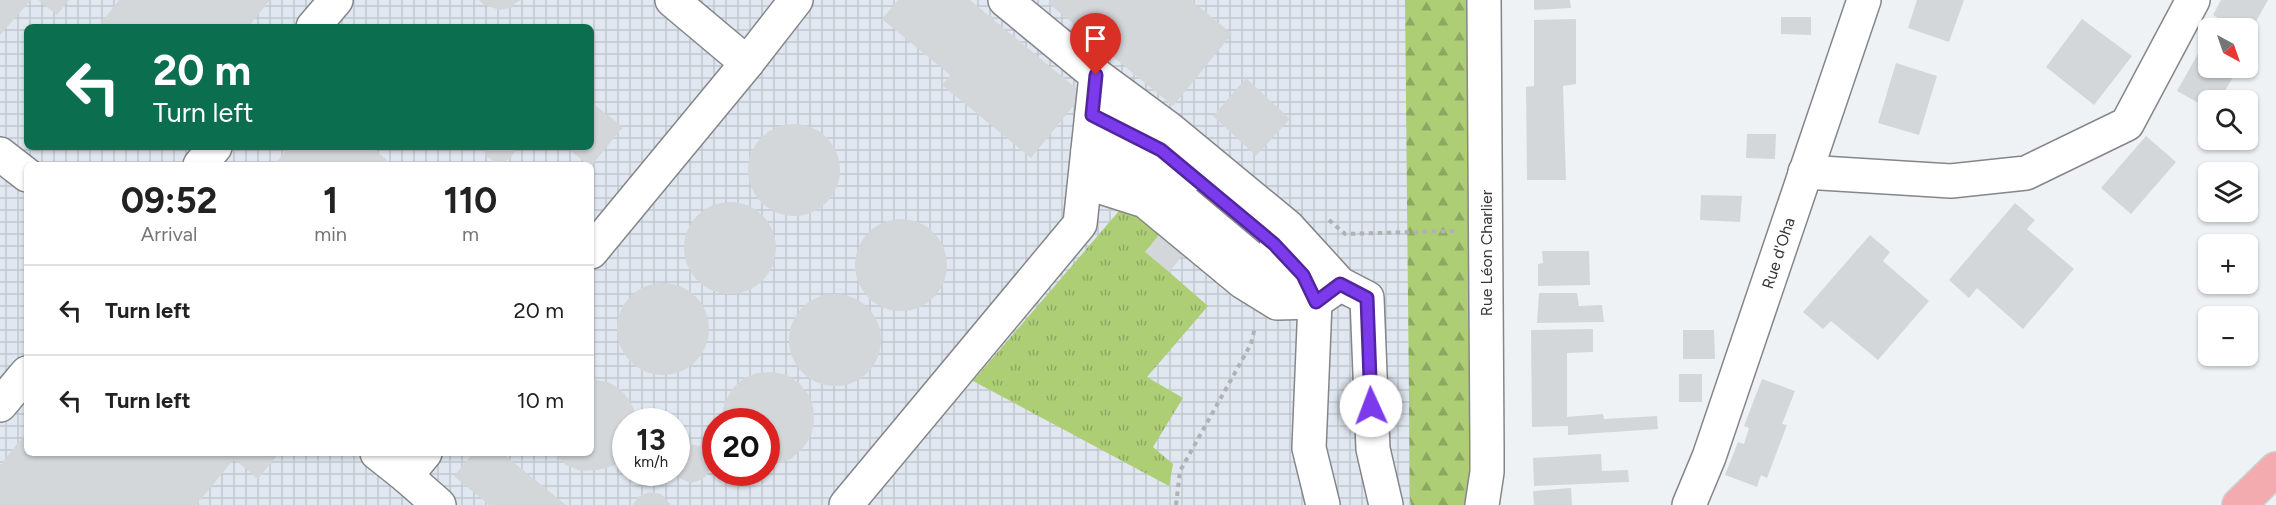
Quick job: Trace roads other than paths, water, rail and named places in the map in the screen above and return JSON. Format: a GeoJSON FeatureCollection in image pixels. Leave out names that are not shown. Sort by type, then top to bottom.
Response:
{"type":"FeatureCollection","features":[{"type":"Feature","properties":{"kind":"main road"},"geometry":{"type":"LineString","coordinates":[[2239,505],[2276,470]]}},
{"type":"Feature","properties":{"kind":"street"},"geometry":{"type":"LineString","coordinates":[[316,24],[336,0]]}},
{"type":"Feature","properties":{"kind":"street"},"geometry":{"type":"LineString","coordinates":[[672,0],[747,63]]}},
{"type":"Feature","properties":{"kind":"street"},"geometry":{"type":"LineString","coordinates":[[594,248],[796,0]]}},
{"type":"Feature","properties":{"kind":"street"},"geometry":{"type":"LineString","coordinates":[[1005,0],[1096,75],[1168,128],[1288,227],[1328,293],[1309,448],[1323,505]]}},
{"type":"Feature","properties":{"kind":"street","name":"Rue Léon Charlier"},"geometry":{"type":"LineString","coordinates":[[1482,505],[1487,472],[1484,0]]}},
{"type":"Feature","properties":{"kind":"street","name":"Rue d'Oha"},"geometry":{"type":"LineString","coordinates":[[1689,505],[1709,458],[1864,0]]}},
{"type":"Feature","properties":{"kind":"street"},"geometry":{"type":"LineString","coordinates":[[1805,172],[1951,181],[2026,173],[2127,124],[2193,0]]}},
{"type":"Feature","properties":{"kind":"street"},"geometry":{"type":"LineString","coordinates":[[846,505],[1080,224],[1096,75]]}},
{"type":"Feature","properties":{"kind":"street"},"geometry":{"type":"LineString","coordinates":[[1092,115],[1161,150],[1266,237],[1303,275],[1328,293]]}},
{"type":"Feature","properties":{"kind":"street"},"geometry":{"type":"LineString","coordinates":[[202,162],[212,150]]}},
{"type":"Feature","properties":{"kind":"street"},"geometry":{"type":"LineString","coordinates":[[0,154],[24,173]]}},
{"type":"Feature","properties":{"kind":"street"},"geometry":{"type":"LineString","coordinates":[[1086,167],[1145,201],[1243,282],[1277,303],[1328,293],[1367,298],[1373,449],[1386,505]]}},
{"type":"Feature","properties":{"kind":"street"},"geometry":{"type":"LineString","coordinates":[[0,405],[24,377]]}},
{"type":"Feature","properties":{"kind":"street"},"geometry":{"type":"LineString","coordinates":[[386,456],[415,465],[439,505]]}}]}
